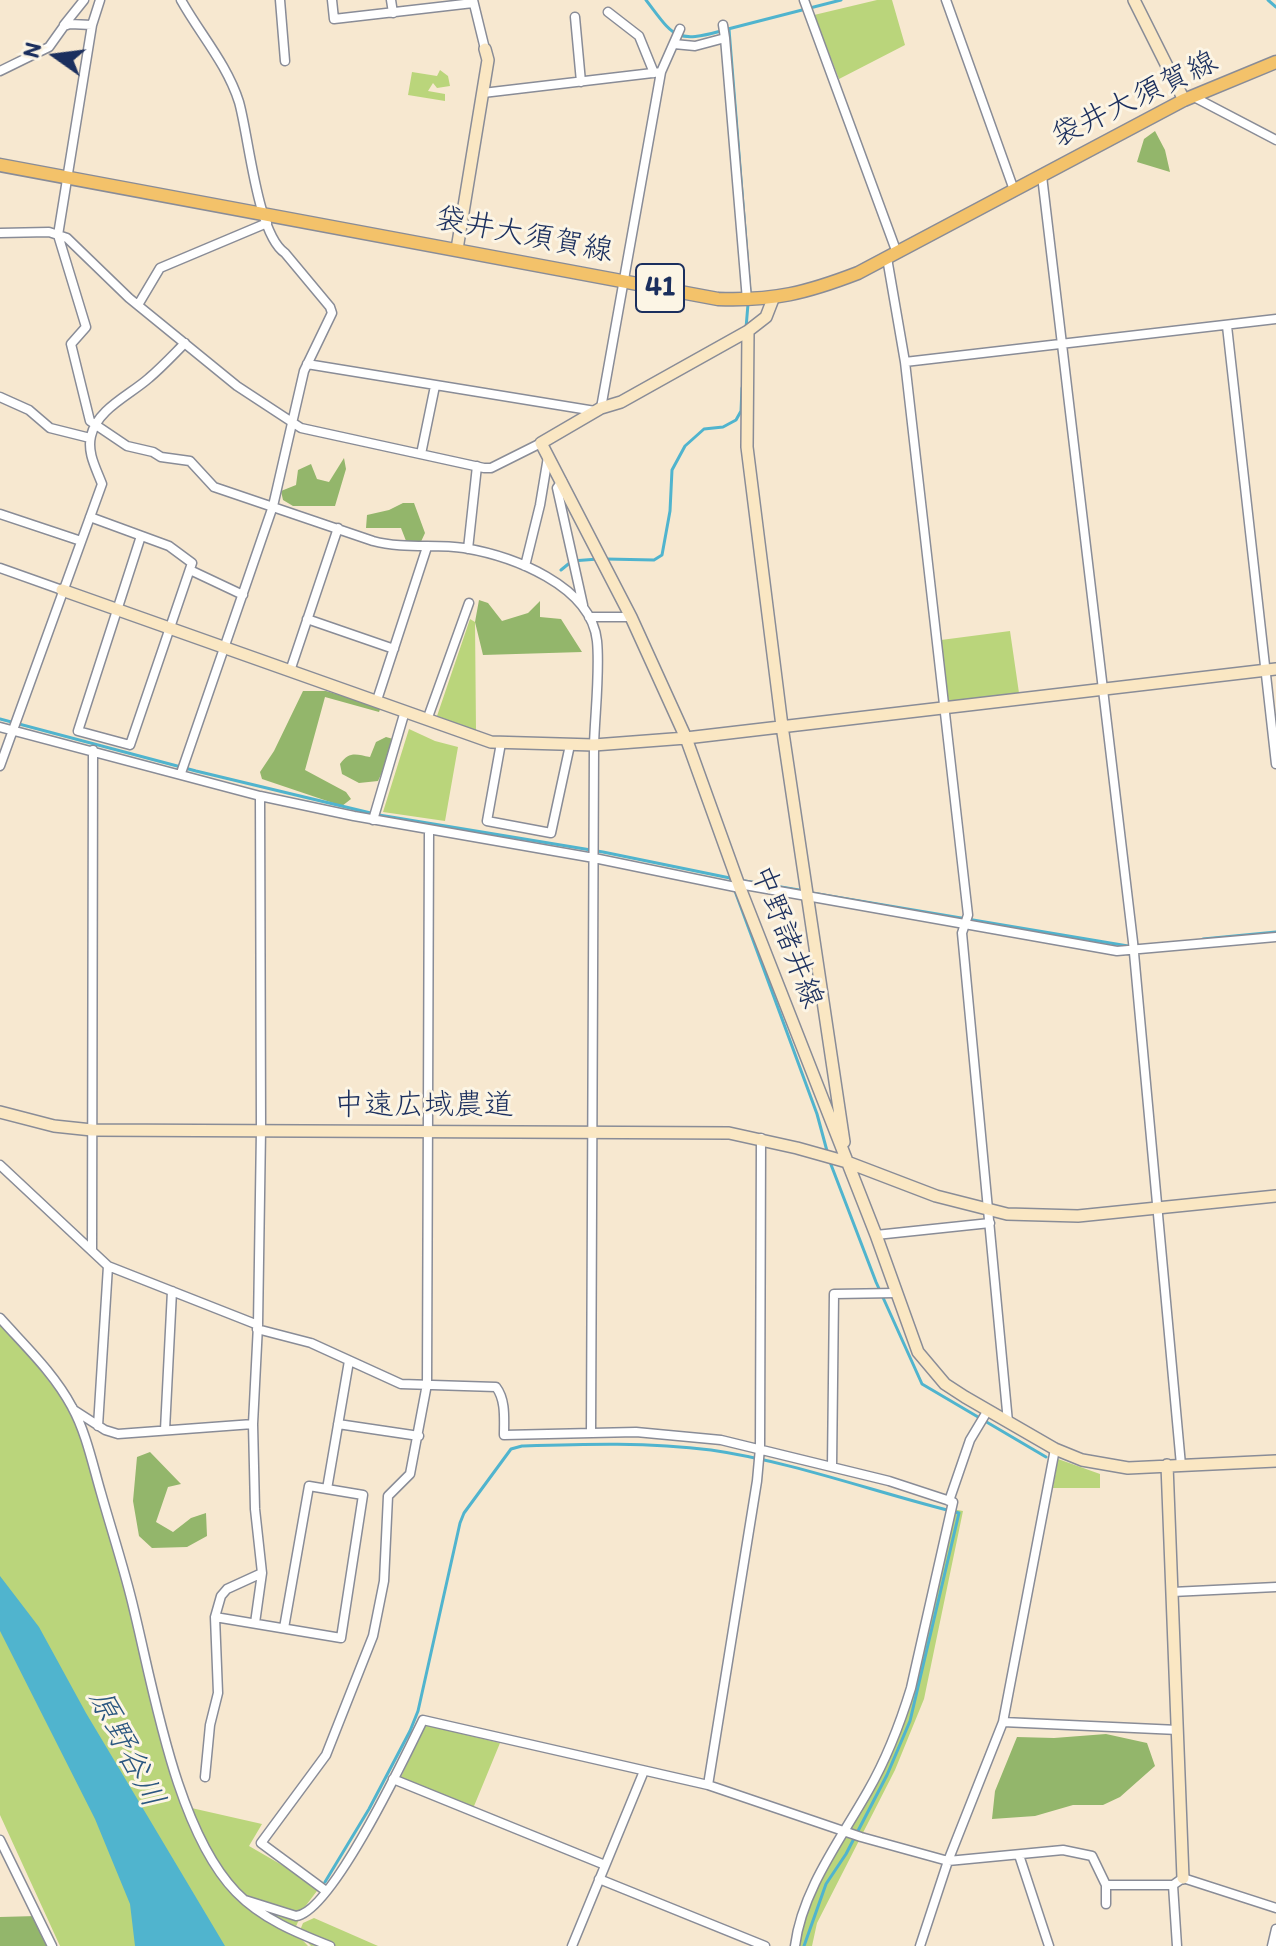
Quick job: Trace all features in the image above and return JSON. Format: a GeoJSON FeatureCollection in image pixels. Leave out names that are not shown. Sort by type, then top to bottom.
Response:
{"type":"FeatureCollection","features":[{"type":"Feature","properties":{"kind":"main road","name":"袋井大須賀線"},"geometry":{"type":"LineString","coordinates":[[0,165],[264,218],[457,249],[718,299],[773,299],[858,273],[1188,98],[1276,62]]}},
{"type":"Feature","properties":{"kind":"street"},"geometry":{"type":"LineString","coordinates":[[0,71],[49,47],[84,0]]}},
{"type":"Feature","properties":{"kind":"street"},"geometry":{"type":"LineString","coordinates":[[100,0],[92,25],[58,235],[86,327],[71,344],[90,421],[127,446],[161,457],[190,461],[214,487],[389,545],[468,549],[525,566],[554,580],[586,614],[631,617]]}},
{"type":"Feature","properties":{"kind":"street"},"geometry":{"type":"LineString","coordinates":[[181,0],[226,70],[238,99],[264,218],[276,247],[285,253],[332,313],[307,364],[273,506],[181,773]]}},
{"type":"Feature","properties":{"kind":"street"},"geometry":{"type":"LineString","coordinates":[[280,0],[285,61]]}},
{"type":"Feature","properties":{"kind":"street"},"geometry":{"type":"LineString","coordinates":[[332,0],[334,19],[473,2],[488,60],[457,249]]}},
{"type":"Feature","properties":{"kind":"street"},"geometry":{"type":"LineString","coordinates":[[391,0],[393,13]]}},
{"type":"Feature","properties":{"kind":"street"},"geometry":{"type":"LineString","coordinates":[[804,0],[892,255],[967,919],[962,933],[1008,1422]]}},
{"type":"Feature","properties":{"kind":"street"},"geometry":{"type":"LineString","coordinates":[[946,0],[1014,190]]}},
{"type":"Feature","properties":{"kind":"street"},"geometry":{"type":"LineString","coordinates":[[1134,0],[1188,98],[1276,140]]}},
{"type":"Feature","properties":{"kind":"street"},"geometry":{"type":"LineString","coordinates":[[608,12],[639,36],[658,72]]}},
{"type":"Feature","properties":{"kind":"street"},"geometry":{"type":"LineString","coordinates":[[575,17],[581,82]]}},
{"type":"Feature","properties":{"kind":"street"},"geometry":{"type":"LineString","coordinates":[[64,26],[92,25]]}},
{"type":"Feature","properties":{"kind":"street"},"geometry":{"type":"LineString","coordinates":[[723,25],[747,300]]}},
{"type":"Feature","properties":{"kind":"street"},"geometry":{"type":"LineString","coordinates":[[598,409],[624,281],[658,72],[680,29]]}},
{"type":"Feature","properties":{"kind":"street"},"geometry":{"type":"LineString","coordinates":[[674,44],[695,46],[725,38]]}},
{"type":"Feature","properties":{"kind":"street"},"geometry":{"type":"LineString","coordinates":[[483,93],[658,72]]}},
{"type":"Feature","properties":{"kind":"street"},"geometry":{"type":"LineString","coordinates":[[1042,176],[1105,689],[1133,947],[1181,1465]]}},
{"type":"Feature","properties":{"kind":"street"},"geometry":{"type":"LineString","coordinates":[[138,305],[160,268],[264,218]]}},
{"type":"Feature","properties":{"kind":"street"},"geometry":{"type":"LineString","coordinates":[[0,233],[49,232],[67,238],[138,305],[237,386],[301,428],[491,468],[598,409],[621,402],[748,331],[766,317],[773,299]]}},
{"type":"Feature","properties":{"kind":"street"},"geometry":{"type":"LineString","coordinates":[[905,362],[1276,319]]}},
{"type":"Feature","properties":{"kind":"street"},"geometry":{"type":"LineString","coordinates":[[1227,326],[1270,670],[1276,764]]}},
{"type":"Feature","properties":{"kind":"street"},"geometry":{"type":"LineString","coordinates":[[748,331],[747,447],[782,726],[847,1162]]}},
{"type":"Feature","properties":{"kind":"street"},"geometry":{"type":"LineString","coordinates":[[0,766],[102,484],[90,454],[90,438],[95,424],[185,343]]}},
{"type":"Feature","properties":{"kind":"street"},"geometry":{"type":"LineString","coordinates":[[307,364],[598,409]]}},
{"type":"Feature","properties":{"kind":"street"},"geometry":{"type":"LineString","coordinates":[[421,454],[435,386]]}},
{"type":"Feature","properties":{"kind":"street"},"geometry":{"type":"LineString","coordinates":[[0,397],[29,410],[50,428],[90,438]]}},
{"type":"Feature","properties":{"kind":"street","name":"中野諸井線"},"geometry":{"type":"LineString","coordinates":[[541,443],[631,617],[686,738],[918,1352],[945,1384],[1055,1449],[1082,1460],[1128,1468],[1276,1461]]}},
{"type":"Feature","properties":{"kind":"street"},"geometry":{"type":"LineString","coordinates":[[525,566],[548,456]]}},
{"type":"Feature","properties":{"kind":"street"},"geometry":{"type":"LineString","coordinates":[[468,549],[477,466]]}},
{"type":"Feature","properties":{"kind":"street"},"geometry":{"type":"LineString","coordinates":[[562,481],[557,488],[586,614],[597,640],[591,1433]]}},
{"type":"Feature","properties":{"kind":"street"},"geometry":{"type":"LineString","coordinates":[[0,514],[81,541]]}},
{"type":"Feature","properties":{"kind":"street"},"geometry":{"type":"LineString","coordinates":[[90,517],[169,546],[192,563],[130,745],[78,731],[141,536]]}},
{"type":"Feature","properties":{"kind":"street"},"geometry":{"type":"LineString","coordinates":[[290,671],[338,528]]}},
{"type":"Feature","properties":{"kind":"street"},"geometry":{"type":"LineString","coordinates":[[377,700],[427,547]]}},
{"type":"Feature","properties":{"kind":"street"},"geometry":{"type":"LineString","coordinates":[[0,568],[377,700],[467,735],[501,743],[594,745],[686,738],[1270,670]]}},
{"type":"Feature","properties":{"kind":"street"},"geometry":{"type":"LineString","coordinates":[[190,570],[243,595]]}},
{"type":"Feature","properties":{"kind":"street"},"geometry":{"type":"LineString","coordinates":[[427,720],[469,603]]}},
{"type":"Feature","properties":{"kind":"street"},"geometry":{"type":"LineString","coordinates":[[307,619],[394,649]]}},
{"type":"Feature","properties":{"kind":"street"},"geometry":{"type":"LineString","coordinates":[[373,820],[405,711]]}},
{"type":"Feature","properties":{"kind":"street"},"geometry":{"type":"LineString","coordinates":[[0,727],[260,796],[373,820],[740,886],[967,919],[1117,951],[1133,947],[1276,937]]}},
{"type":"Feature","properties":{"kind":"street"},"geometry":{"type":"LineString","coordinates":[[501,743],[487,821],[551,833],[570,745]]}},
{"type":"Feature","properties":{"kind":"street"},"geometry":{"type":"LineString","coordinates":[[92,1250],[93,750]]}},
{"type":"Feature","properties":{"kind":"street"},"geometry":{"type":"LineString","coordinates":[[255,1623],[262,1573],[255,1509],[253,1424],[261,1130],[260,796]]}},
{"type":"Feature","properties":{"kind":"street"},"geometry":{"type":"LineString","coordinates":[[326,1891],[261,1843],[326,1755],[373,1636],[384,1581],[388,1496],[410,1474],[419,1436],[427,1384],[429,830]]}},
{"type":"Feature","properties":{"kind":"street","name":"中遠広域農道"},"geometry":{"type":"LineString","coordinates":[[0,1112],[54,1126],[92,1130],[703,1131],[761,1138],[847,1162],[990,1217],[1050,1217],[1276,1196]]}},
{"type":"Feature","properties":{"kind":"street"},"geometry":{"type":"LineString","coordinates":[[708,1785],[760,1448],[761,1138]]}},
{"type":"Feature","properties":{"kind":"street"},"geometry":{"type":"LineString","coordinates":[[0,1165],[108,1266],[258,1327],[311,1343],[401,1384],[496,1387],[503,1404],[504,1435],[636,1432],[685,1436],[760,1448],[953,1502],[903,1716],[869,1790],[803,1911],[795,1946]]}},
{"type":"Feature","properties":{"kind":"street"},"geometry":{"type":"LineString","coordinates":[[876,1235],[990,1217]]}},
{"type":"Feature","properties":{"kind":"street"},"geometry":{"type":"LineString","coordinates":[[98,1426],[108,1266]]}},
{"type":"Feature","properties":{"kind":"street"},"geometry":{"type":"LineString","coordinates":[[165,1430],[172,1291]]}},
{"type":"Feature","properties":{"kind":"street"},"geometry":{"type":"LineString","coordinates":[[832,1467],[834,1294],[896,1293]]}},
{"type":"Feature","properties":{"kind":"street"},"geometry":{"type":"LineString","coordinates":[[0,1318],[52,1376],[74,1409],[133,1605],[173,1763],[190,1816],[215,1864],[245,1900],[262,1913],[330,1946]]}},
{"type":"Feature","properties":{"kind":"street"},"geometry":{"type":"LineString","coordinates":[[327,1489],[349,1361]]}},
{"type":"Feature","properties":{"kind":"street"},"geometry":{"type":"LineString","coordinates":[[74,1409],[98,1426],[118,1434],[253,1424]]}},
{"type":"Feature","properties":{"kind":"street"},"geometry":{"type":"LineString","coordinates":[[949,1501],[970,1440],[988,1410]]}},
{"type":"Feature","properties":{"kind":"street"},"geometry":{"type":"LineString","coordinates":[[338,1424],[419,1436]]}},
{"type":"Feature","properties":{"kind":"street"},"geometry":{"type":"LineString","coordinates":[[920,1946],[948,1861],[1003,1722],[1055,1449]]}},
{"type":"Feature","properties":{"kind":"street"},"geometry":{"type":"LineString","coordinates":[[1167,1465],[1178,1730],[1177,1946]]}},
{"type":"Feature","properties":{"kind":"street"},"geometry":{"type":"LineString","coordinates":[[215,1617],[341,1638],[363,1495],[309,1486],[284,1628]]}},
{"type":"Feature","properties":{"kind":"street"},"geometry":{"type":"LineString","coordinates":[[205,1777],[210,1725],[218,1693],[215,1617],[221,1596],[227,1589],[262,1573]]}},
{"type":"Feature","properties":{"kind":"street"},"geometry":{"type":"LineString","coordinates":[[1172,1592],[1276,1587]]}},
{"type":"Feature","properties":{"kind":"street"},"geometry":{"type":"LineString","coordinates":[[245,1900],[289,1915],[304,1916],[361,1841],[423,1720],[708,1785],[861,1837],[948,1861],[1063,1850],[1092,1856],[1106,1885],[1106,1904]]}},
{"type":"Feature","properties":{"kind":"street"},"geometry":{"type":"LineString","coordinates":[[1003,1722],[1178,1730]]}},
{"type":"Feature","properties":{"kind":"street"},"geometry":{"type":"LineString","coordinates":[[572,1946],[644,1771]]}},
{"type":"Feature","properties":{"kind":"street"},"geometry":{"type":"LineString","coordinates":[[393,1779],[605,1865]]}},
{"type":"Feature","properties":{"kind":"street"},"geometry":{"type":"LineString","coordinates":[[0,1840],[4,1856],[52,1946]]}},
{"type":"Feature","properties":{"kind":"street"},"geometry":{"type":"LineString","coordinates":[[1019,1855],[1049,1946]]}},
{"type":"Feature","properties":{"kind":"street"},"geometry":{"type":"LineString","coordinates":[[599,1879],[765,1946]]}},
{"type":"Feature","properties":{"kind":"street"},"geometry":{"type":"LineString","coordinates":[[1106,1885],[1178,1882],[1276,1908]]}},
{"type":"Feature","properties":{"kind":"street"},"geometry":{"type":"LineString","coordinates":[[1272,1946],[1276,1929]]}},
{"type":"Feature","properties":{"kind":"green space"},"geometry":{"type":"Polygon","coordinates":[[[877,0],[892,0],[905,45],[839,79],[814,15],[877,0]]]}},
{"type":"Feature","properties":{"kind":"green space"},"geometry":{"type":"Polygon","coordinates":[[[440,70],[448,76],[450,86],[437,88],[433,83],[428,91],[445,94],[445,101],[408,95],[412,72],[437,76],[440,70]]]}},
{"type":"Feature","properties":{"kind":"green space"},"geometry":{"type":"Polygon","coordinates":[[[1155,131],[1165,150],[1170,172],[1137,162],[1144,139],[1155,131]]]}},
{"type":"Feature","properties":{"kind":"green space"},"geometry":{"type":"Polygon","coordinates":[[[344,458],[346,469],[335,506],[293,506],[283,500],[281,491],[296,485],[298,470],[311,464],[317,479],[329,482],[344,458]]]}},
{"type":"Feature","properties":{"kind":"green space"},"geometry":{"type":"Polygon","coordinates":[[[403,503],[414,503],[425,533],[419,546],[408,546],[401,528],[366,528],[367,515],[403,503]]]}},
{"type":"Feature","properties":{"kind":"green space"},"geometry":{"type":"Polygon","coordinates":[[[479,600],[488,603],[502,621],[528,613],[540,601],[540,617],[561,619],[582,652],[483,655],[475,622],[479,600]]]}},
{"type":"Feature","properties":{"kind":"green space"},"geometry":{"type":"Polygon","coordinates":[[[470,619],[475,622],[476,731],[437,716],[470,619]]]}},
{"type":"Feature","properties":{"kind":"green space"},"geometry":{"type":"Polygon","coordinates":[[[1010,631],[1019,693],[948,703],[941,640],[1010,631]]]}},
{"type":"Feature","properties":{"kind":"green space"},"geometry":{"type":"Polygon","coordinates":[[[303,691],[326,691],[381,707],[379,712],[325,697],[305,770],[346,792],[351,799],[342,806],[262,779],[260,772],[274,751],[303,691]]]}},
{"type":"Feature","properties":{"kind":"green space"},"geometry":{"type":"Polygon","coordinates":[[[409,729],[458,747],[445,821],[383,812],[409,729]]]}},
{"type":"Feature","properties":{"kind":"green space"},"geometry":{"type":"Polygon","coordinates":[[[386,737],[397,740],[378,781],[359,783],[342,774],[340,764],[347,757],[357,754],[370,757],[376,742],[386,737]]]}},
{"type":"Feature","properties":{"kind":"green space"},"geometry":{"type":"Polygon","coordinates":[[[0,1318],[76,1416],[187,1807],[262,1824],[249,1846],[320,1887],[304,1908],[294,1931],[308,1946],[60,1946],[0,1815],[0,1318]]]}},
{"type":"Feature","properties":{"kind":"green space"},"geometry":{"type":"Polygon","coordinates":[[[150,1452],[181,1484],[168,1487],[156,1522],[173,1532],[191,1518],[206,1513],[207,1536],[187,1547],[152,1548],[139,1536],[133,1501],[137,1457],[150,1452]]]}},
{"type":"Feature","properties":{"kind":"green space"},"geometry":{"type":"Polygon","coordinates":[[[1058,1459],[1100,1474],[1100,1488],[1053,1488],[1058,1459]]]}},
{"type":"Feature","properties":{"kind":"green space"},"geometry":{"type":"Polygon","coordinates":[[[952,1509],[963,1511],[924,1699],[895,1770],[817,1923],[812,1946],[795,1946],[803,1911],[903,1716],[952,1509]]]}},
{"type":"Feature","properties":{"kind":"green space"},"geometry":{"type":"Polygon","coordinates":[[[426,1725],[500,1743],[472,1811],[399,1781],[426,1725]]]}},
{"type":"Feature","properties":{"kind":"green space"},"geometry":{"type":"Polygon","coordinates":[[[1106,1734],[1147,1743],[1155,1766],[1120,1797],[1103,1805],[1073,1805],[1035,1816],[992,1819],[995,1791],[1017,1737],[1106,1734]]]}},
{"type":"Feature","properties":{"kind":"green space"},"geometry":{"type":"Polygon","coordinates":[[[37,1916],[52,1946],[0,1946],[0,1917],[37,1916]]]}},
{"type":"Feature","properties":{"kind":"green space"},"geometry":{"type":"Polygon","coordinates":[[[314,1918],[378,1946],[311,1946],[299,1933],[303,1923],[314,1918]]]}},
{"type":"Feature","properties":{"kind":"water"},"geometry":{"type":"Polygon","coordinates":[[[0,1576],[39,1627],[86,1713],[225,1946],[135,1946],[130,1904],[95,1819],[0,1631],[0,1576]]]}},
{"type":"Feature","properties":{"kind":"waterway"},"geometry":{"type":"LineString","coordinates":[[646,0],[676,34],[693,37],[721,31]]}},
{"type":"Feature","properties":{"kind":"waterway"},"geometry":{"type":"LineString","coordinates":[[728,29],[841,0]]}},
{"type":"Feature","properties":{"kind":"waterway"},"geometry":{"type":"LineString","coordinates":[[1268,0],[1276,7]]}},
{"type":"Feature","properties":{"kind":"waterway"},"geometry":{"type":"LineString","coordinates":[[729,29],[750,292]]}},
{"type":"Feature","properties":{"kind":"waterway"},"geometry":{"type":"LineString","coordinates":[[746,328],[748,304]]}},
{"type":"Feature","properties":{"kind":"waterway"},"geometry":{"type":"LineString","coordinates":[[606,559],[654,560],[662,555],[670,511],[672,470],[685,446],[704,429],[723,427],[736,420],[741,411],[742,388]]}},
{"type":"Feature","properties":{"kind":"waterway"},"geometry":{"type":"LineString","coordinates":[[561,570],[572,561],[598,559]]}},
{"type":"Feature","properties":{"kind":"waterway"},"geometry":{"type":"LineString","coordinates":[[0,719],[379,815],[603,852],[730,878],[732,884]]}},
{"type":"Feature","properties":{"kind":"waterway"},"geometry":{"type":"LineString","coordinates":[[745,881],[805,891]]}},
{"type":"Feature","properties":{"kind":"waterway"},"geometry":{"type":"LineString","coordinates":[[735,891],[817,1114],[827,1151]]}},
{"type":"Feature","properties":{"kind":"waterway"},"geometry":{"type":"LineString","coordinates":[[812,893],[1128,946]]}},
{"type":"Feature","properties":{"kind":"waterway"},"geometry":{"type":"LineString","coordinates":[[1203,939],[1276,932]]}},
{"type":"Feature","properties":{"kind":"waterway"},"geometry":{"type":"LineString","coordinates":[[830,1162],[876,1282],[922,1384],[1046,1457]]}},
{"type":"Feature","properties":{"kind":"waterway"},"geometry":{"type":"LineString","coordinates":[[325,1882],[369,1809],[410,1731],[418,1711],[460,1523],[511,1449],[522,1446],[617,1444],[711,1450],[804,1470],[959,1513],[910,1721],[887,1775],[846,1854],[826,1884],[804,1946]]}},
{"type":"Feature","properties":{"kind":"water label","name":"原野谷川"},"geometry":{"type":"Point","coordinates":[125,1749]}}]}
